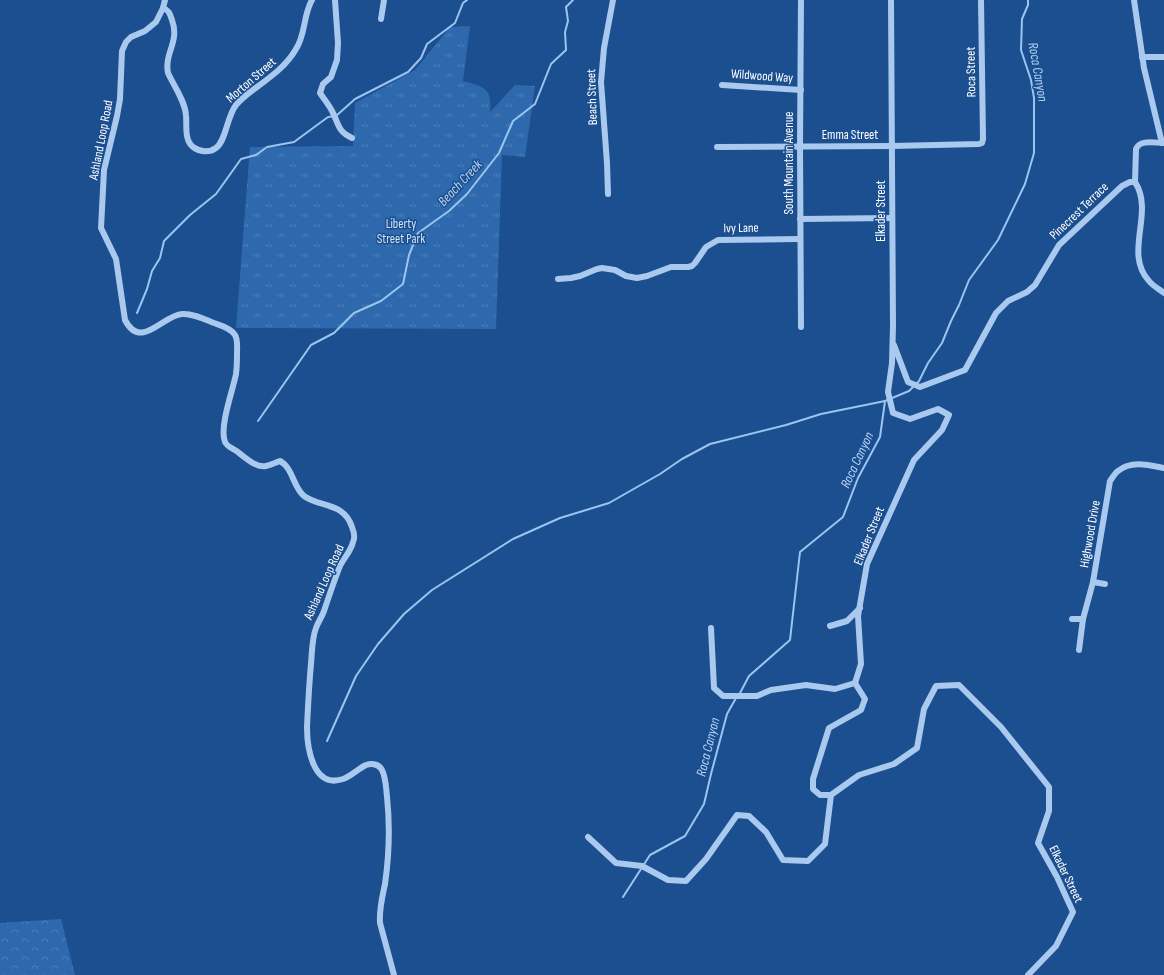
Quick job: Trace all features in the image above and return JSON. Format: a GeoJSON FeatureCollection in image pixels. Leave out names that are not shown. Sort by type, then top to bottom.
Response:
{"type":"FeatureCollection","features":[{"type":"Feature","properties":{"kind":"street","name":"Ashland Loop Road"},"geometry":{"type":"LineString","coordinates":[[165,0],[156,22],[145,31],[131,37],[126,42],[122,51],[120,99],[104,170],[100,228],[116,259],[126,320],[128,325],[133,330],[142,332],[150,331],[165,320],[180,314],[189,314],[230,330],[235,335],[237,343],[236,373],[223,429],[225,443],[230,448],[258,465],[266,466],[280,461],[288,470],[300,492],[305,497],[335,507],[349,520],[352,527],[354,541],[341,564],[323,613],[315,628],[308,693],[308,742],[312,762],[319,775],[324,779],[334,781],[343,779],[366,765],[372,764],[378,765],[385,778],[389,826],[385,883],[379,915],[394,975]]}},
{"type":"Feature","properties":{"kind":"street","name":"Morton Street"},"geometry":{"type":"LineString","coordinates":[[163,8],[170,13],[175,28],[174,41],[167,68],[184,107],[188,140],[191,145],[197,149],[207,151],[213,150],[220,144],[230,112],[237,103],[286,63],[296,50],[301,40],[308,10],[312,0]]}},
{"type":"Feature","properties":{"kind":"street"},"geometry":{"type":"LineString","coordinates":[[335,0],[338,43],[337,60],[331,77],[323,84],[320,93],[333,112],[340,130],[352,138]]}},
{"type":"Feature","properties":{"kind":"street"},"geometry":{"type":"LineString","coordinates":[[381,19],[384,0]]}},
{"type":"Feature","properties":{"kind":"street","name":"Beach Street"},"geometry":{"type":"LineString","coordinates":[[608,194],[601,82],[604,48],[613,0]]}},
{"type":"Feature","properties":{"kind":"street","name":"South Mountain Avenue"},"geometry":{"type":"LineString","coordinates":[[800,327],[801,0]]}},
{"type":"Feature","properties":{"kind":"street","name":"Elkader Street"},"geometry":{"type":"LineString","coordinates":[[855,683],[861,664],[858,616],[867,564],[914,460],[942,430],[949,415],[938,410],[910,419],[892,413],[888,392],[891,376],[893,340],[891,0]]}},
{"type":"Feature","properties":{"kind":"street","name":"Roca Street"},"geometry":{"type":"LineString","coordinates":[[981,0],[982,143]]}},
{"type":"Feature","properties":{"kind":"street"},"geometry":{"type":"LineString","coordinates":[[1134,0],[1142,57],[1163,143],[1143,143],[1137,146],[1136,149],[1135,182],[1143,201],[1143,213],[1138,250],[1140,267],[1149,282],[1164,292]]}},
{"type":"Feature","properties":{"kind":"street"},"geometry":{"type":"LineString","coordinates":[[1142,57],[1164,57]]}},
{"type":"Feature","properties":{"kind":"street","name":"Wildwood Way"},"geometry":{"type":"LineString","coordinates":[[722,84],[801,90]]}},
{"type":"Feature","properties":{"kind":"street","name":"Emma Street"},"geometry":{"type":"LineString","coordinates":[[717,147],[976,145],[982,143]]}},
{"type":"Feature","properties":{"kind":"street","name":"Pinecrest Terrace"},"geometry":{"type":"LineString","coordinates":[[893,340],[908,382],[911,384],[920,387],[965,370],[992,319],[1002,306],[1008,301],[1027,292],[1035,285],[1052,254],[1067,236],[1122,186],[1130,182],[1135,182]]}},
{"type":"Feature","properties":{"kind":"street"},"geometry":{"type":"LineString","coordinates":[[800,219],[892,218]]}},
{"type":"Feature","properties":{"kind":"street","name":"Ivy Lane"},"geometry":{"type":"LineString","coordinates":[[558,279],[576,277],[602,268],[615,270],[626,276],[637,278],[671,267],[688,267],[695,263],[706,247],[718,240],[800,239]]}},
{"type":"Feature","properties":{"kind":"street","name":"Highwood Drive"},"geometry":{"type":"LineString","coordinates":[[1079,650],[1083,619],[1093,582],[1110,481],[1118,470],[1130,464],[1164,468]]}},
{"type":"Feature","properties":{"kind":"street"},"geometry":{"type":"LineString","coordinates":[[1093,582],[1105,584]]}},
{"type":"Feature","properties":{"kind":"street"},"geometry":{"type":"LineString","coordinates":[[830,626],[847,621],[860,608]]}},
{"type":"Feature","properties":{"kind":"street"},"geometry":{"type":"LineString","coordinates":[[1072,619],[1083,619]]}},
{"type":"Feature","properties":{"kind":"street"},"geometry":{"type":"LineString","coordinates":[[588,837],[616,863],[642,866],[668,880],[686,880],[706,859],[737,815],[749,816],[766,832],[784,860],[808,861],[825,844],[831,795],[820,795],[813,789],[813,779],[828,728],[860,710],[865,698],[855,683],[835,689],[806,685],[771,690],[757,696],[723,696],[714,688],[711,628]]}},
{"type":"Feature","properties":{"kind":"street","name":"Elkader Street"},"geometry":{"type":"LineString","coordinates":[[831,795],[859,775],[894,764],[917,748],[924,709],[936,686],[959,685],[1001,727],[1049,787],[1049,812],[1038,843],[1057,877],[1073,912],[1056,946],[1028,975]]}},
{"type":"Feature","properties":{"kind":"green space","name":"Liberty Street Park"},"geometry":{"type":"Polygon","coordinates":[[[470,26],[463,81],[477,85],[486,90],[490,98],[490,112],[515,85],[535,86],[525,157],[502,155],[496,329],[236,328],[250,147],[353,146],[355,103],[415,70],[450,27],[470,26]]]}},
{"type":"Feature","properties":{"kind":"green space"},"geometry":{"type":"Polygon","coordinates":[[[61,919],[75,975],[0,975],[0,923],[61,919]]]}},
{"type":"Feature","properties":{"kind":"waterway"},"geometry":{"type":"LineString","coordinates":[[137,313],[147,289],[152,271],[160,258],[164,241],[190,215],[216,194],[241,159],[256,155],[267,147],[294,142],[328,117],[336,116],[355,99],[408,72],[421,58],[427,44],[455,23],[463,3],[467,0]]}},
{"type":"Feature","properties":{"kind":"waterway","name":"Beach Creek"},"geometry":{"type":"LineString","coordinates":[[258,421],[311,345],[334,333],[354,313],[381,301],[403,284],[409,255],[418,233],[449,211],[467,194],[499,153],[513,121],[535,104],[551,64],[566,50],[565,32],[568,21],[566,7],[573,0]]}},
{"type":"Feature","properties":{"kind":"waterway","name":"Roca Canyon"},"geometry":{"type":"LineString","coordinates":[[739,695],[749,676],[790,640],[800,552],[843,517],[858,478],[880,437],[885,401],[909,391],[919,381],[928,363],[942,343],[969,280],[998,240],[1025,184],[1034,153],[1034,98],[1031,80],[1021,50],[1022,19],[1028,5],[1028,0]]}},
{"type":"Feature","properties":{"kind":"waterway"},"geometry":{"type":"LineString","coordinates":[[327,741],[356,676],[378,644],[404,614],[432,590],[513,539],[560,518],[609,503],[710,444],[786,425],[821,414],[885,401]]}},
{"type":"Feature","properties":{"kind":"waterway","name":"Roca Canyon"},"geometry":{"type":"LineString","coordinates":[[623,897],[650,855],[685,836],[704,804],[727,714],[736,698]]}}]}
